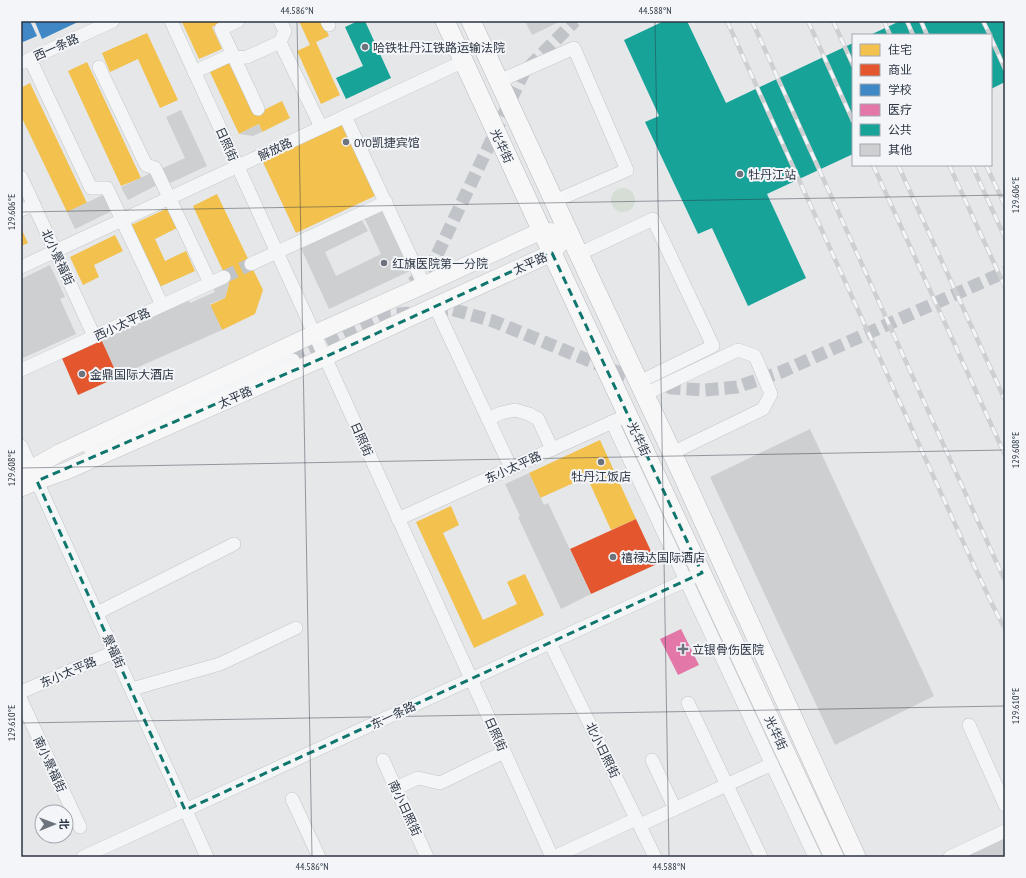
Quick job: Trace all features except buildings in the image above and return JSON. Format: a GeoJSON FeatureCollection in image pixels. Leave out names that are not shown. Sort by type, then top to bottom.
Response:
{"type":"FeatureCollection","features":[{"type":"Feature","properties":{"kind":"highway","name":"光华街"},"geometry":{"type":"LineString","coordinates":[[445,21],[552,253],[620,418],[694,577],[834,857]]}},
{"type":"Feature","properties":{"kind":"highway","name":"光华街"},"geometry":{"type":"LineString","coordinates":[[471,21],[672,453],[856,857]]}},
{"type":"Feature","properties":{"kind":"main road","name":"太平路"},"geometry":{"type":"LineString","coordinates":[[21,488],[30,475],[49,459],[314,334],[542,231],[569,233]]}},
{"type":"Feature","properties":{"kind":"main road","name":"太平路"},"geometry":{"type":"LineString","coordinates":[[30,475],[55,475],[66,471],[325,357],[552,253],[569,233]]}},
{"type":"Feature","properties":{"kind":"street","name":"西一条路"},"geometry":{"type":"LineString","coordinates":[[25,61],[113,21]]}},
{"type":"Feature","properties":{"kind":"street","name":"日照街"},"geometry":{"type":"LineString","coordinates":[[171,21],[553,857]]}},
{"type":"Feature","properties":{"kind":"street"},"geometry":{"type":"LineString","coordinates":[[238,21],[221,29],[258,109]]}},
{"type":"Feature","properties":{"kind":"street"},"geometry":{"type":"LineString","coordinates":[[194,72],[234,56],[247,56],[280,42],[285,31],[280,21]]}},
{"type":"Feature","properties":{"kind":"street"},"geometry":{"type":"LineString","coordinates":[[280,42],[321,127]]}},
{"type":"Feature","properties":{"kind":"street"},"geometry":{"type":"LineString","coordinates":[[499,81],[574,48],[627,170],[555,201]]}},
{"type":"Feature","properties":{"kind":"street"},"geometry":{"type":"LineString","coordinates":[[25,61],[91,188],[107,188],[162,305]]}},
{"type":"Feature","properties":{"kind":"street","name":"解放路"},"geometry":{"type":"LineString","coordinates":[[21,267],[464,61]]}},
{"type":"Feature","properties":{"kind":"street"},"geometry":{"type":"LineString","coordinates":[[99,67],[146,165],[155,168],[210,283]]}},
{"type":"Feature","properties":{"kind":"street"},"geometry":{"type":"LineString","coordinates":[[345,116],[424,285]]}},
{"type":"Feature","properties":{"kind":"street","name":"北小景福街"},"geometry":{"type":"LineString","coordinates":[[21,177],[94,336]]}},
{"type":"Feature","properties":{"kind":"street"},"geometry":{"type":"LineString","coordinates":[[250,264],[386,202]]}},
{"type":"Feature","properties":{"kind":"street"},"geometry":{"type":"LineString","coordinates":[[21,210],[34,205]]}},
{"type":"Feature","properties":{"kind":"street"},"geometry":{"type":"LineString","coordinates":[[579,254],[653,219],[710,339],[713,346],[642,388]]}},
{"type":"Feature","properties":{"kind":"street","name":"西小太平路"},"geometry":{"type":"LineString","coordinates":[[21,370],[224,277]]}},
{"type":"Feature","properties":{"kind":"street"},"geometry":{"type":"LineString","coordinates":[[435,306],[511,468]]}},
{"type":"Feature","properties":{"kind":"street"},"geometry":{"type":"LineString","coordinates":[[642,388],[738,350],[755,356],[771,394],[763,409],[672,453]]}},
{"type":"Feature","properties":{"kind":"street"},"geometry":{"type":"LineString","coordinates":[[49,459],[77,454],[293,358],[78,458],[55,475]]}},
{"type":"Feature","properties":{"kind":"street"},"geometry":{"type":"LineString","coordinates":[[488,419],[501,413],[515,410],[530,414],[538,419],[552,449]]}},
{"type":"Feature","properties":{"kind":"street","name":"东小太平路"},"geometry":{"type":"LineString","coordinates":[[398,519],[620,418]]}},
{"type":"Feature","properties":{"kind":"street","name":"景福街"},"geometry":{"type":"LineString","coordinates":[[21,446],[30,475],[97,613],[207,857]]}},
{"type":"Feature","properties":{"kind":"street"},"geometry":{"type":"LineString","coordinates":[[97,613],[234,544]]}},
{"type":"Feature","properties":{"kind":"street"},"geometry":{"type":"LineString","coordinates":[[694,577],[772,764],[815,857]]}},
{"type":"Feature","properties":{"kind":"street","name":"东一条路"},"geometry":{"type":"LineString","coordinates":[[85,857],[694,577]]}},
{"type":"Feature","properties":{"kind":"street"},"geometry":{"type":"LineString","coordinates":[[132,689],[220,664],[296,628]]}},
{"type":"Feature","properties":{"kind":"street","name":"北小日照街"},"geometry":{"type":"LineString","coordinates":[[550,643],[655,857]]}},
{"type":"Feature","properties":{"kind":"street","name":"东小太平路"},"geometry":{"type":"LineString","coordinates":[[21,692],[114,652]]}},
{"type":"Feature","properties":{"kind":"street","name":"南小景福街"},"geometry":{"type":"LineString","coordinates":[[21,700],[80,827]]}},
{"type":"Feature","properties":{"kind":"street"},"geometry":{"type":"LineString","coordinates":[[688,703],[762,857]]}},
{"type":"Feature","properties":{"kind":"street"},"geometry":{"type":"LineString","coordinates":[[969,725],[1005,805]]}},
{"type":"Feature","properties":{"kind":"street"},"geometry":{"type":"LineString","coordinates":[[396,788],[418,778],[440,783],[504,752]]}},
{"type":"Feature","properties":{"kind":"street","name":"南小日照街"},"geometry":{"type":"LineString","coordinates":[[383,760],[427,857]]}},
{"type":"Feature","properties":{"kind":"street"},"geometry":{"type":"LineString","coordinates":[[652,760],[675,809]]}},
{"type":"Feature","properties":{"kind":"street"},"geometry":{"type":"LineString","coordinates":[[553,857],[638,822],[675,809],[772,764]]}},
{"type":"Feature","properties":{"kind":"street"},"geometry":{"type":"LineString","coordinates":[[292,799],[319,857]]}},
{"type":"Feature","properties":{"kind":"street"},"geometry":{"type":"LineString","coordinates":[[950,857],[1005,831]]}},
{"type":"Feature","properties":{"kind":"highlighted area"},"geometry":{"type":"Polygon","coordinates":[[[552,253],[702,573],[185,810],[37,481],[325,357],[552,253]]]}},
{"type":"Feature","properties":{"kind":"shaded area"},"geometry":{"type":"Polygon","coordinates":[[[623,188],[628,189],[634,195],[634,205],[628,211],[623,212],[618,211],[612,205],[611,200],[612,195],[618,189],[623,188]]]}},
{"type":"Feature","properties":{"kind":"tunnel"},"geometry":{"type":"LineString","coordinates":[[413,283],[435,259],[524,72],[575,21]]}},
{"type":"Feature","properties":{"kind":"tunnel"},"geometry":{"type":"LineString","coordinates":[[224,277],[251,264]]}},
{"type":"Feature","properties":{"kind":"tunnel"},"geometry":{"type":"LineString","coordinates":[[293,360],[388,315],[451,309],[493,321],[622,374],[672,388],[705,390],[737,387],[781,372],[1005,272]]}},
{"type":"Feature","properties":{"kind":"railway"},"geometry":{"type":"LineString","coordinates":[[727,21],[970,557],[1005,629]]}},
{"type":"Feature","properties":{"kind":"railway"},"geometry":{"type":"LineString","coordinates":[[752,21],[1005,581]]}},
{"type":"Feature","properties":{"kind":"railway"},"geometry":{"type":"LineString","coordinates":[[808,21],[852,119]]}},
{"type":"Feature","properties":{"kind":"railway"},"geometry":{"type":"LineString","coordinates":[[833,21],[852,63]]}},
{"type":"Feature","properties":{"kind":"railway"},"geometry":{"type":"LineString","coordinates":[[884,21],[890,34]]}},
{"type":"Feature","properties":{"kind":"railway"},"geometry":{"type":"LineString","coordinates":[[907,21],[913,34]]}},
{"type":"Feature","properties":{"kind":"railway"},"geometry":{"type":"LineString","coordinates":[[921,21],[927,34]]}},
{"type":"Feature","properties":{"kind":"railway"},"geometry":{"type":"LineString","coordinates":[[983,21],[990,34]]}},
{"type":"Feature","properties":{"kind":"railway"},"geometry":{"type":"LineString","coordinates":[[992,40],[1005,69]]}},
{"type":"Feature","properties":{"kind":"railway"},"geometry":{"type":"LineString","coordinates":[[873,166],[1005,455]]}},
{"type":"Feature","properties":{"kind":"railway"},"geometry":{"type":"LineString","coordinates":[[898,166],[1005,400]]}},
{"type":"Feature","properties":{"kind":"railway"},"geometry":{"type":"LineString","coordinates":[[949,166],[1005,287]]}},
{"type":"Feature","properties":{"kind":"railway"},"geometry":{"type":"LineString","coordinates":[[972,166],[1005,238]]}},
{"type":"Feature","properties":{"kind":"railway"},"geometry":{"type":"LineString","coordinates":[[986,166],[1005,206]]}},
{"type":"Feature","properties":{"kind":"place","name":"哈铁牡丹江铁路运输法院"},"geometry":{"type":"Point","coordinates":[365,47]}},
{"type":"Feature","properties":{"kind":"place","name":"OYO凯捷宾馆"},"geometry":{"type":"Point","coordinates":[346,142]}},
{"type":"Feature","properties":{"kind":"place","name":"牡丹江站"},"geometry":{"type":"Point","coordinates":[740,174]}},
{"type":"Feature","properties":{"kind":"place","name":"红旗医院第一分院"},"geometry":{"type":"Point","coordinates":[384,263]}},
{"type":"Feature","properties":{"kind":"place","name":"金鼎国际大酒店"},"geometry":{"type":"Point","coordinates":[82,374]}},
{"type":"Feature","properties":{"kind":"place","name":"牡丹江饭店"},"geometry":{"type":"Point","coordinates":[601,462]}},
{"type":"Feature","properties":{"kind":"place","name":"禧禄达国际酒店"},"geometry":{"type":"Point","coordinates":[613,557]}},
{"type":"Feature","properties":{"kind":"place","name":"立银骨伤医院"},"geometry":{"type":"Point","coordinates":[683,649]}}]}
